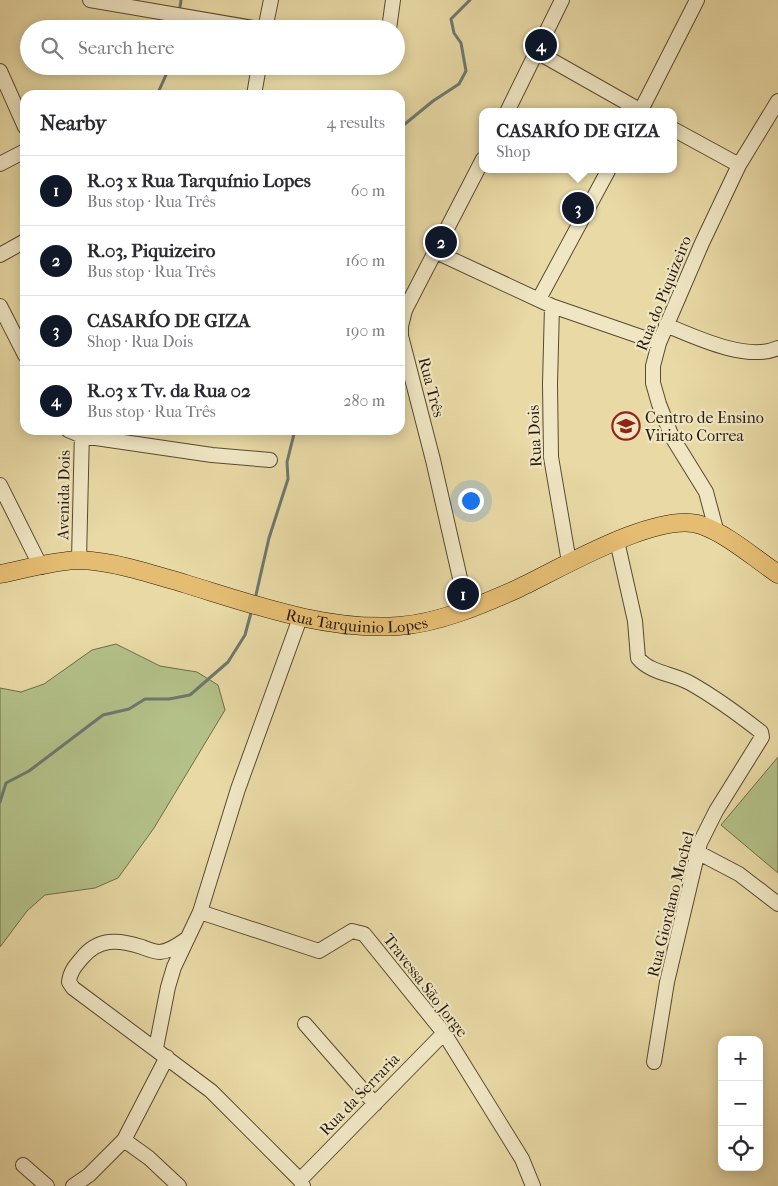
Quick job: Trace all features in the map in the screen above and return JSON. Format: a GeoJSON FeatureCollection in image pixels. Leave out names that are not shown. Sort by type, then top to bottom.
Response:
{"type":"FeatureCollection","features":[{"type":"Feature","properties":{"kind":"main road","name":"Rua Tarquinio Lopes"},"geometry":{"type":"LineString","coordinates":[[0,574],[79,560],[103,562],[156,575],[300,618],[356,625],[400,626],[424,622],[468,609],[617,541],[677,523],[701,525],[717,533],[778,574]]}},
{"type":"Feature","properties":{"kind":"street"},"geometry":{"type":"LineString","coordinates":[[90,0],[207,20]]}},
{"type":"Feature","properties":{"kind":"street"},"geometry":{"type":"LineString","coordinates":[[267,20],[271,0]]}},
{"type":"Feature","properties":{"kind":"street"},"geometry":{"type":"LineString","coordinates":[[390,20],[393,0]]}},
{"type":"Feature","properties":{"kind":"street"},"geometry":{"type":"LineString","coordinates":[[509,108],[562,0]]}},
{"type":"Feature","properties":{"kind":"street"},"geometry":{"type":"LineString","coordinates":[[643,108],[697,0]]}},
{"type":"Feature","properties":{"kind":"street"},"geometry":{"type":"LineString","coordinates":[[537,52],[636,108]]}},
{"type":"Feature","properties":{"kind":"street"},"geometry":{"type":"LineString","coordinates":[[0,72],[20,116]]}},
{"type":"Feature","properties":{"kind":"street"},"geometry":{"type":"LineString","coordinates":[[255,90],[257,75]]}},
{"type":"Feature","properties":{"kind":"street","name":"Rua do Piquizeiro"},"geometry":{"type":"LineString","coordinates":[[717,533],[706,492],[672,437],[659,404],[653,383],[653,366],[666,325],[739,165],[778,101]]}},
{"type":"Feature","properties":{"kind":"street"},"geometry":{"type":"LineString","coordinates":[[677,130],[739,165]]}},
{"type":"Feature","properties":{"kind":"street"},"geometry":{"type":"LineString","coordinates":[[0,164],[20,154]]}},
{"type":"Feature","properties":{"kind":"street","name":"Rua Três"},"geometry":{"type":"LineString","coordinates":[[405,311],[479,167]]}},
{"type":"Feature","properties":{"kind":"street"},"geometry":{"type":"LineString","coordinates":[[539,299],[607,173]]}},
{"type":"Feature","properties":{"kind":"street"},"geometry":{"type":"LineString","coordinates":[[0,255],[20,244]]}},
{"type":"Feature","properties":{"kind":"street"},"geometry":{"type":"LineString","coordinates":[[436,252],[552,306],[659,343]]}},
{"type":"Feature","properties":{"kind":"street"},"geometry":{"type":"LineString","coordinates":[[0,306],[20,345]]}},
{"type":"Feature","properties":{"kind":"street","name":"Rua Dois"},"geometry":{"type":"LineString","coordinates":[[552,306],[551,457],[569,562]]}},
{"type":"Feature","properties":{"kind":"street"},"geometry":{"type":"LineString","coordinates":[[666,325],[710,342],[732,348],[751,351],[778,348]]}},
{"type":"Feature","properties":{"kind":"street","name":"Rua Três"},"geometry":{"type":"LineString","coordinates":[[405,352],[468,609]]}},
{"type":"Feature","properties":{"kind":"street","name":"Avenida Dois"},"geometry":{"type":"LineString","coordinates":[[79,560],[82,435]]}},
{"type":"Feature","properties":{"kind":"street"},"geometry":{"type":"LineString","coordinates":[[94,435],[212,454],[270,460]]}},
{"type":"Feature","properties":{"kind":"street"},"geometry":{"type":"LineString","coordinates":[[0,485],[41,567]]}},
{"type":"Feature","properties":{"kind":"street","name":"Rua Giordano Mochel"},"geometry":{"type":"LineString","coordinates":[[617,541],[635,621],[638,658],[648,666],[688,682],[722,702],[761,732],[762,738],[716,811],[700,843],[667,982],[654,1062]]}},
{"type":"Feature","properties":{"kind":"street"},"geometry":{"type":"LineString","coordinates":[[156,1048],[168,987],[174,967],[200,912],[238,790],[300,618]]}},
{"type":"Feature","properties":{"kind":"street"},"geometry":{"type":"LineString","coordinates":[[699,852],[739,874],[778,904]]}},
{"type":"Feature","properties":{"kind":"street","name":"Travessa São Jorge"},"geometry":{"type":"LineString","coordinates":[[200,912],[319,951],[352,931],[364,934],[444,1033],[522,1159],[533,1186]]}},
{"type":"Feature","properties":{"kind":"street"},"geometry":{"type":"LineString","coordinates":[[188,938],[168,950],[158,952],[122,941],[111,940],[91,948],[70,974],[69,982],[73,988],[156,1048],[211,1091],[301,1183]]}},
{"type":"Feature","properties":{"kind":"street"},"geometry":{"type":"LineString","coordinates":[[305,1024],[375,1104]]}},
{"type":"Feature","properties":{"kind":"street","name":"Rua da Serraria"},"geometry":{"type":"LineString","coordinates":[[301,1183],[444,1033]]}},
{"type":"Feature","properties":{"kind":"street"},"geometry":{"type":"LineString","coordinates":[[74,1186],[89,1175],[124,1140],[167,1057]]}},
{"type":"Feature","properties":{"kind":"street"},"geometry":{"type":"LineString","coordinates":[[124,1140],[148,1158],[179,1186]]}},
{"type":"Feature","properties":{"kind":"street"},"geometry":{"type":"LineString","coordinates":[[23,1165],[47,1186]]}},
{"type":"Feature","properties":{"kind":"green space"},"geometry":{"type":"Polygon","coordinates":[[[116,644],[160,666],[197,672],[218,685],[225,710],[154,828],[118,878],[95,888],[45,895],[27,911],[0,947],[0,688],[21,692],[44,684],[92,650],[116,644]]]}},
{"type":"Feature","properties":{"kind":"green space"},"geometry":{"type":"Polygon","coordinates":[[[778,757],[778,873],[721,825],[778,757]]]}},
{"type":"Feature","properties":{"kind":"waterway"},"geometry":{"type":"LineString","coordinates":[[180,7],[181,0]]}},
{"type":"Feature","properties":{"kind":"waterway"},"geometry":{"type":"LineString","coordinates":[[405,124],[433,101],[459,84],[466,71],[461,43],[454,33],[451,19],[470,0]]}},
{"type":"Feature","properties":{"kind":"waterway"},"geometry":{"type":"LineString","coordinates":[[159,90],[166,75]]}},
{"type":"Feature","properties":{"kind":"waterway"},"geometry":{"type":"LineString","coordinates":[[255,599],[269,538],[288,479],[287,462],[294,435]]}},
{"type":"Feature","properties":{"kind":"waterway"},"geometry":{"type":"LineString","coordinates":[[0,802],[6,783],[29,771],[103,715],[129,709],[145,699],[169,699],[190,695],[228,662],[245,635],[252,609]]}},
{"type":"Feature","properties":{"kind":"place","name":"R.03 x Tv. da Rua 02"},"geometry":{"type":"Point","coordinates":[541,45]}},
{"type":"Feature","properties":{"kind":"place","name":"CASARÍO DE GIZA"},"geometry":{"type":"Point","coordinates":[578,208]}},
{"type":"Feature","properties":{"kind":"place","name":"R.03, Piquizeiro"},"geometry":{"type":"Point","coordinates":[441,242]}},
{"type":"Feature","properties":{"kind":"place","name":"Centro de Ensino Viriato Correa"},"geometry":{"type":"Point","coordinates":[626,426]}},
{"type":"Feature","properties":{"kind":"place","name":"R.03 x Rua Tarquínio Lopes"},"geometry":{"type":"Point","coordinates":[463,594]}}]}
